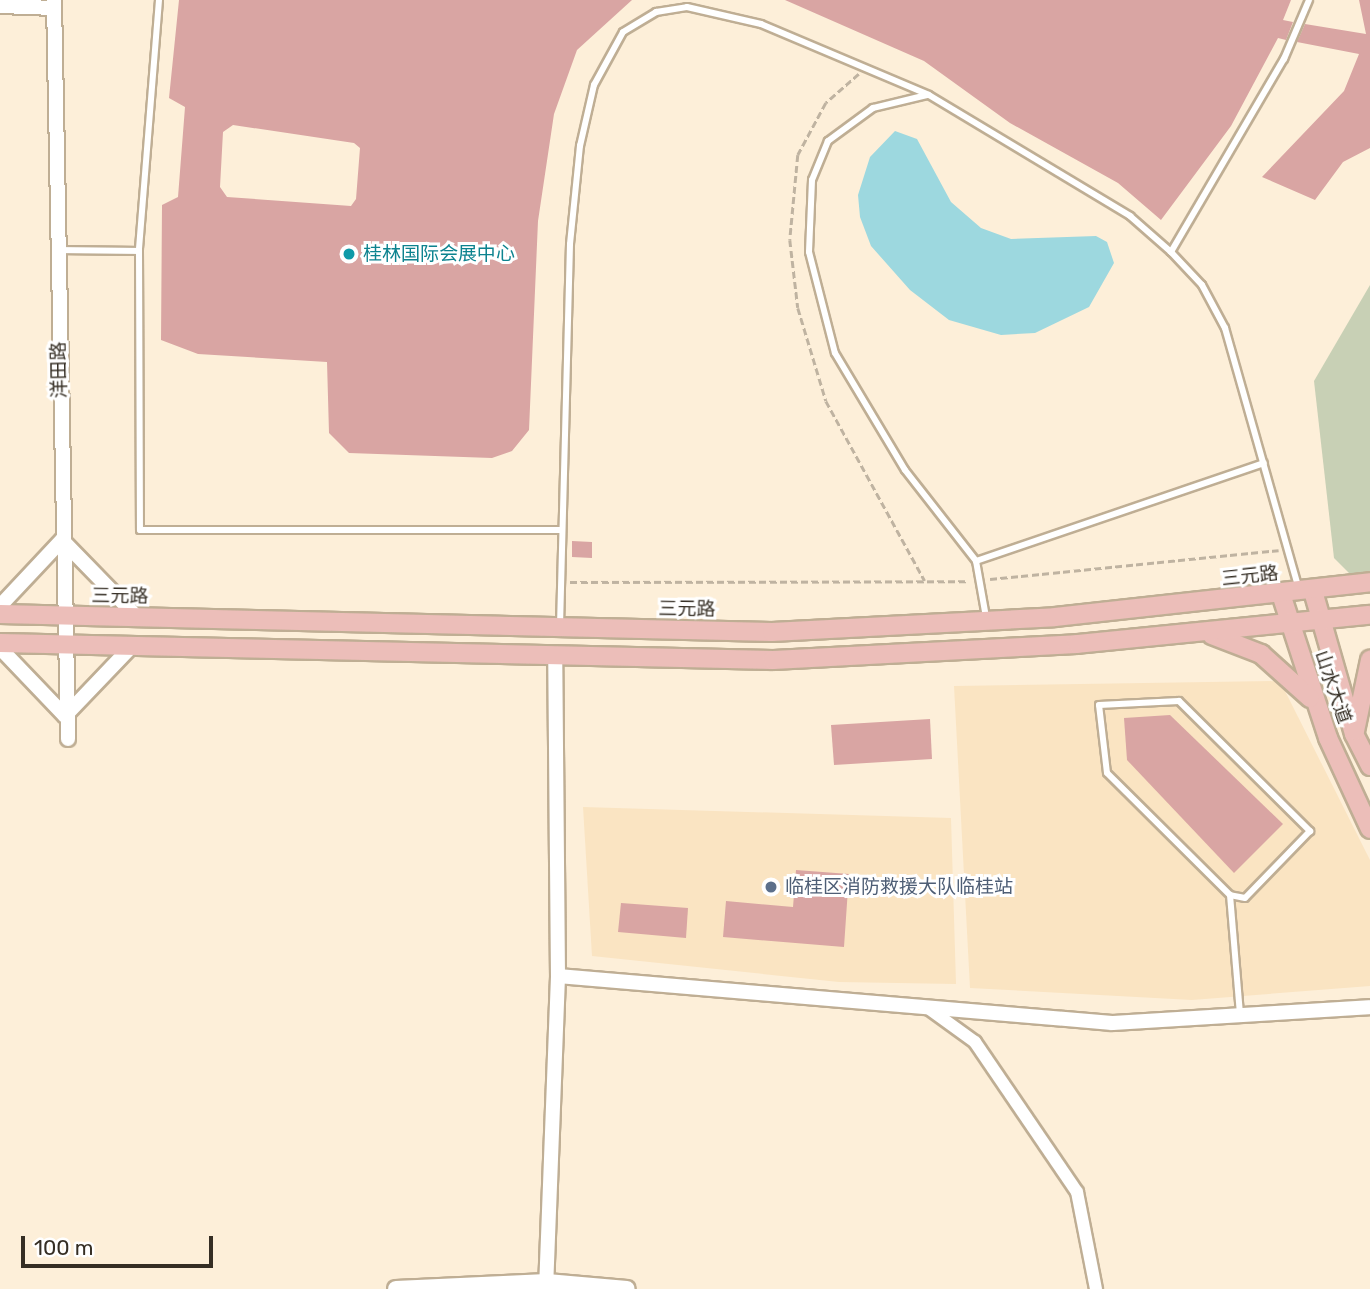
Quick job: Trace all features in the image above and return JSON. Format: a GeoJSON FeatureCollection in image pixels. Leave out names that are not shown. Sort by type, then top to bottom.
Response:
{"type":"FeatureCollection","features":[{"type":"Feature","properties":{"kind":"main road","name":"三元路"},"geometry":{"type":"LineString","coordinates":[[0,614],[772,632],[987,620],[1281,594],[1370,582]]}},
{"type":"Feature","properties":{"kind":"main road","name":"山水大道"},"geometry":{"type":"LineString","coordinates":[[1307,591],[1321,622],[1354,734],[1370,766]]}},
{"type":"Feature","properties":{"kind":"main road","name":"山水大道"},"geometry":{"type":"LineString","coordinates":[[1281,594],[1320,714],[1370,829]]}},
{"type":"Feature","properties":{"kind":"main road"},"geometry":{"type":"LineString","coordinates":[[0,645],[65,644],[773,660],[1202,632],[1370,615]]}},
{"type":"Feature","properties":{"kind":"main road"},"geometry":{"type":"LineString","coordinates":[[1202,632],[1236,641],[1289,673],[1320,714]]}},
{"type":"Feature","properties":{"kind":"main road"},"geometry":{"type":"LineString","coordinates":[[1354,734],[1370,660]]}},
{"type":"Feature","properties":{"kind":"main road"},"geometry":{"type":"LineString","coordinates":[[396,1289],[546,1285],[627,1289]]}},
{"type":"Feature","properties":{"kind":"street"},"geometry":{"type":"LineString","coordinates":[[0,6],[54,4]]}},
{"type":"Feature","properties":{"kind":"street","name":"洋田路"},"geometry":{"type":"LineString","coordinates":[[54,4],[65,716],[68,739]]}},
{"type":"Feature","properties":{"kind":"street"},"geometry":{"type":"LineString","coordinates":[[0,606],[62,540],[137,617]]}},
{"type":"Feature","properties":{"kind":"street"},"geometry":{"type":"LineString","coordinates":[[0,645],[65,716],[132,646]]}},
{"type":"Feature","properties":{"kind":"street"},"geometry":{"type":"LineString","coordinates":[[546,1285],[558,976],[555,656]]}},
{"type":"Feature","properties":{"kind":"street"},"geometry":{"type":"LineString","coordinates":[[558,976],[1112,1023],[1370,1007]]}},
{"type":"Feature","properties":{"kind":"street"},"geometry":{"type":"LineString","coordinates":[[928,1008],[975,1042],[1077,1192],[1096,1289]]}},
{"type":"Feature","properties":{"kind":"lane"},"geometry":{"type":"LineString","coordinates":[[159,0],[139,251],[137,522],[144,533],[560,530]]}},
{"type":"Feature","properties":{"kind":"lane"},"geometry":{"type":"LineString","coordinates":[[1171,252],[1284,59],[1309,0]]}},
{"type":"Feature","properties":{"kind":"lane"},"geometry":{"type":"LineString","coordinates":[[559,628],[570,244],[580,146],[594,85],[623,32],[656,12],[709,9],[761,24],[929,95],[1130,216],[1171,252],[1202,285],[1225,328],[1287,549],[1307,591]]}},
{"type":"Feature","properties":{"kind":"lane"},"geometry":{"type":"LineString","coordinates":[[929,95],[873,108],[828,141],[810,187],[809,252],[822,316],[854,389],[976,561],[987,620]]}},
{"type":"Feature","properties":{"kind":"lane"},"geometry":{"type":"LineString","coordinates":[[57,250],[139,251]]}},
{"type":"Feature","properties":{"kind":"lane"},"geometry":{"type":"LineString","coordinates":[[976,561],[1264,463]]}},
{"type":"Feature","properties":{"kind":"lane"},"geometry":{"type":"LineString","coordinates":[[1230,895],[1245,898],[1310,831],[1179,701],[1099,705],[1107,772],[1230,895],[1240,1017]]}},
{"type":"Feature","properties":{"kind":"path"},"geometry":{"type":"LineString","coordinates":[[559,582],[979,580],[1287,549]]}},
{"type":"Feature","properties":{"kind":"shaded area"},"geometry":{"type":"Polygon","coordinates":[[[1280,681],[1370,860],[1370,986],[1192,1000],[970,988],[954,686],[1280,681]]]}},
{"type":"Feature","properties":{"kind":"shaded area","name":"临桂区消防救援大队临桂站"},"geometry":{"type":"Polygon","coordinates":[[[583,807],[951,818],[956,984],[839,982],[592,956],[583,807]]]}},
{"type":"Feature","properties":{"kind":"green space"},"geometry":{"type":"Polygon","coordinates":[[[1370,285],[1370,594],[1334,558],[1314,381],[1370,285]]]}},
{"type":"Feature","properties":{"kind":"water"},"geometry":{"type":"Polygon","coordinates":[[[895,131],[917,139],[951,202],[981,228],[1011,239],[1096,236],[1107,242],[1114,263],[1089,307],[1035,333],[1001,335],[949,320],[910,290],[871,246],[860,217],[858,195],[870,157],[895,131]]]}},
{"type":"Feature","properties":{"kind":"building","name":"桂林国际会展中心"},"geometry":{"type":"Polygon","coordinates":[[[179,0],[632,0],[577,50],[554,114],[538,221],[529,430],[512,451],[492,458],[349,453],[329,433],[327,362],[198,354],[161,340],[162,205],[178,197],[185,107],[169,98],[179,0]],[[233,125],[223,132],[220,187],[227,197],[351,206],[356,199],[360,148],[354,143],[233,125]]]}},
{"type":"Feature","properties":{"kind":"building"},"geometry":{"type":"Polygon","coordinates":[[[785,0],[1291,0],[1283,20],[1293,22],[1286,40],[1278,38],[1231,126],[1161,220],[1118,183],[1010,123],[924,61],[785,0]]]}},
{"type":"Feature","properties":{"kind":"building"},"geometry":{"type":"Polygon","coordinates":[[[1359,0],[1370,0],[1370,148],[1343,162],[1315,200],[1262,177],[1344,91],[1359,54],[1297,42],[1305,24],[1366,34],[1359,0]]]}},
{"type":"Feature","properties":{"kind":"building"},"geometry":{"type":"Polygon","coordinates":[[[572,541],[592,542],[592,558],[572,557],[572,541]]]}},
{"type":"Feature","properties":{"kind":"building"},"geometry":{"type":"Polygon","coordinates":[[[1170,715],[1283,824],[1234,873],[1127,760],[1124,718],[1170,715]]]}},
{"type":"Feature","properties":{"kind":"building"},"geometry":{"type":"Polygon","coordinates":[[[930,719],[932,759],[834,765],[831,725],[930,719]]]}},
{"type":"Feature","properties":{"kind":"building"},"geometry":{"type":"Polygon","coordinates":[[[796,870],[849,874],[844,947],[723,937],[726,901],[793,907],[796,870]]]}},
{"type":"Feature","properties":{"kind":"building"},"geometry":{"type":"Polygon","coordinates":[[[621,903],[688,908],[686,938],[618,932],[621,903]]]}},
{"type":"Feature","properties":{"kind":"place","name":"桂林国际会展中心"},"geometry":{"type":"Point","coordinates":[349,254]}},
{"type":"Feature","properties":{"kind":"place","name":"临桂区消防救援大队临桂站"},"geometry":{"type":"Point","coordinates":[771,887]}}]}
